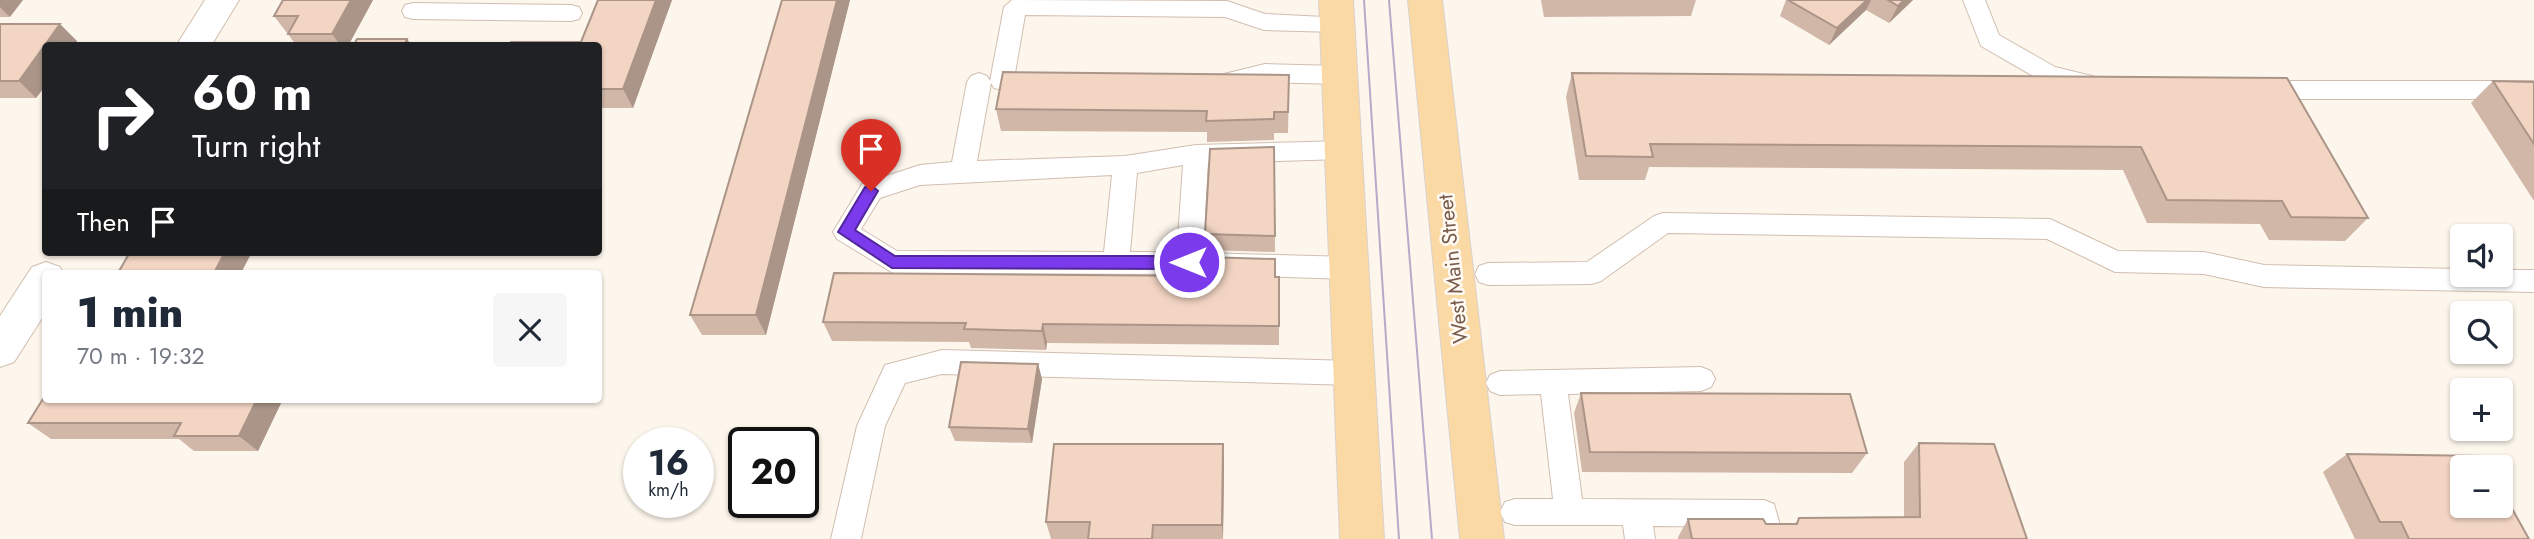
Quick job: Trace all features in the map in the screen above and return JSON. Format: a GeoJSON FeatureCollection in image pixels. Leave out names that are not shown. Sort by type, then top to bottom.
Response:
{"type":"FeatureCollection","features":[{"type":"Feature","properties":{"kind":"main road","name":"West Main Street"},"geometry":{"type":"LineString","coordinates":[[1425,0],[1482,539]]}},
{"type":"Feature","properties":{"kind":"main road"},"geometry":{"type":"LineString","coordinates":[[1336,12],[1362,539]]}},
{"type":"Feature","properties":{"kind":"street"},"geometry":{"type":"LineString","coordinates":[[196,42],[222,0]]}},
{"type":"Feature","properties":{"kind":"street"},"geometry":{"type":"LineString","coordinates":[[0,349],[42,284]]}},
{"type":"Feature","properties":{"kind":"lane"},"geometry":{"type":"LineString","coordinates":[[1974,0],[1989,40],[2048,74],[2120,90]]}},
{"type":"Feature","properties":{"kind":"lane"},"geometry":{"type":"LineString","coordinates":[[413,12],[489,6],[570,13]]}},
{"type":"Feature","properties":{"kind":"lane"},"geometry":{"type":"LineString","coordinates":[[1056,82],[1002,82],[1015,7],[1227,9],[1264,22],[1336,12]]}},
{"type":"Feature","properties":{"kind":"lane"},"geometry":{"type":"LineString","coordinates":[[1203,82],[1230,82],[1265,73],[1339,75]]}},
{"type":"Feature","properties":{"kind":"lane"},"geometry":{"type":"LineString","coordinates":[[964,171],[979,82]]}},
{"type":"Feature","properties":{"kind":"lane"},"geometry":{"type":"LineString","coordinates":[[2231,90],[2534,90]]}},
{"type":"Feature","properties":{"kind":"lane"},"geometry":{"type":"LineString","coordinates":[[1343,150],[1196,154],[1125,165],[920,175],[871,191],[846,232],[892,262],[1189,262],[1349,268]]}},
{"type":"Feature","properties":{"kind":"lane"},"geometry":{"type":"LineString","coordinates":[[1189,262],[1196,154]]}},
{"type":"Feature","properties":{"kind":"lane"},"geometry":{"type":"LineString","coordinates":[[1116,262],[1125,165]]}},
{"type":"Feature","properties":{"kind":"lane"},"geometry":{"type":"LineString","coordinates":[[1488,274],[1592,273],[1663,223],[2050,229],[2115,261],[2204,263],[2264,276],[2534,281]]}},
{"type":"Feature","properties":{"kind":"lane"},"geometry":{"type":"LineString","coordinates":[[846,539],[871,426],[895,373],[942,362],[1354,373]]}},
{"type":"Feature","properties":{"kind":"lane"},"geometry":{"type":"LineString","coordinates":[[1500,383],[1700,379]]}},
{"type":"Feature","properties":{"kind":"lane"},"geometry":{"type":"LineString","coordinates":[[1553,382],[1569,512]]}},
{"type":"Feature","properties":{"kind":"lane"},"geometry":{"type":"LineString","coordinates":[[1515,512],[1569,512],[1638,526],[1764,514],[1769,539]]}},
{"type":"Feature","properties":{"kind":"building"},"geometry":{"type":"Polygon","coordinates":[[[283,0],[351,0],[332,34],[288,34],[298,16],[274,16],[283,0]]]}},
{"type":"Feature","properties":{"kind":"building"},"geometry":{"type":"Polygon","coordinates":[[[598,0],[656,0],[623,89],[602,89],[602,42],[581,42],[598,0]]]}},
{"type":"Feature","properties":{"kind":"building"},"geometry":{"type":"Polygon","coordinates":[[[782,0],[837,0],[756,315],[690,315],[782,0]]]}},
{"type":"Feature","properties":{"kind":"building"},"geometry":{"type":"Polygon","coordinates":[[[1788,0],[1867,0],[1837,28],[1788,0]]]}},
{"type":"Feature","properties":{"kind":"building"},"geometry":{"type":"Polygon","coordinates":[[[1888,0],[1904,0],[1898,6],[1888,0]]]}},
{"type":"Feature","properties":{"kind":"building"},"geometry":{"type":"Polygon","coordinates":[[[0,24],[60,24],[47,42],[42,42],[42,49],[19,81],[0,81],[0,24]]]}},
{"type":"Feature","properties":{"kind":"building"},"geometry":{"type":"Polygon","coordinates":[[[357,39],[407,39],[406,42],[355,42],[357,39]]]}},
{"type":"Feature","properties":{"kind":"building"},"geometry":{"type":"Polygon","coordinates":[[[1003,72],[1289,75],[1288,112],[1274,112],[1274,119],[1206,121],[1207,111],[996,109],[1003,72]]]}},
{"type":"Feature","properties":{"kind":"building"},"geometry":{"type":"Polygon","coordinates":[[[1572,73],[2287,78],[2368,218],[2291,217],[2282,201],[2167,200],[2141,147],[1650,144],[1653,157],[1586,156],[1572,73]]]}},
{"type":"Feature","properties":{"kind":"building"},"geometry":{"type":"Polygon","coordinates":[[[2493,81],[2534,82],[2534,144],[2493,81]]]}},
{"type":"Feature","properties":{"kind":"building"},"geometry":{"type":"Polygon","coordinates":[[[1274,147],[1275,236],[1205,234],[1210,149],[1274,147]]]}},
{"type":"Feature","properties":{"kind":"building"},"geometry":{"type":"Polygon","coordinates":[[[128,256],[223,256],[216,270],[120,270],[128,256]]]}},
{"type":"Feature","properties":{"kind":"building"},"geometry":{"type":"Polygon","coordinates":[[[1202,257],[1275,259],[1275,277],[1279,277],[1279,326],[1043,324],[1042,331],[964,329],[966,323],[823,322],[834,273],[1201,276],[1202,257]]]}},
{"type":"Feature","properties":{"kind":"building"},"geometry":{"type":"Polygon","coordinates":[[[961,362],[1038,364],[1028,429],[949,427],[961,362]]]}},
{"type":"Feature","properties":{"kind":"building"},"geometry":{"type":"Polygon","coordinates":[[[1581,393],[1850,394],[1867,453],[1590,452],[1581,393]]]}},
{"type":"Feature","properties":{"kind":"building"},"geometry":{"type":"Polygon","coordinates":[[[42,400],[42,403],[255,403],[239,436],[174,436],[181,423],[28,423],[42,400]]]}},
{"type":"Feature","properties":{"kind":"building"},"geometry":{"type":"Polygon","coordinates":[[[1919,443],[1994,444],[2027,539],[1692,539],[1688,519],[1763,519],[1766,524],[1797,524],[1799,518],[1920,517],[1919,443]]]}},
{"type":"Feature","properties":{"kind":"building"},"geometry":{"type":"Polygon","coordinates":[[[1054,444],[1223,444],[1222,525],[1153,525],[1152,539],[1088,539],[1090,522],[1046,522],[1054,444]]]}},
{"type":"Feature","properties":{"kind":"building"},"geometry":{"type":"Polygon","coordinates":[[[2347,454],[2450,456],[2450,518],[2513,518],[2513,510],[2529,539],[2409,539],[2401,522],[2380,522],[2347,454]]]}},
{"type":"Feature","properties":{"kind":"tram line"},"geometry":{"type":"LineString","coordinates":[[1364,0],[1399,539]]}},
{"type":"Feature","properties":{"kind":"tram line"},"geometry":{"type":"LineString","coordinates":[[1389,0],[1432,539]]}},
{"type":"Feature","properties":{"kind":"route"},"geometry":{"type":"LineString","coordinates":[[871,191],[846,232],[892,262],[1189,262]]}}]}
